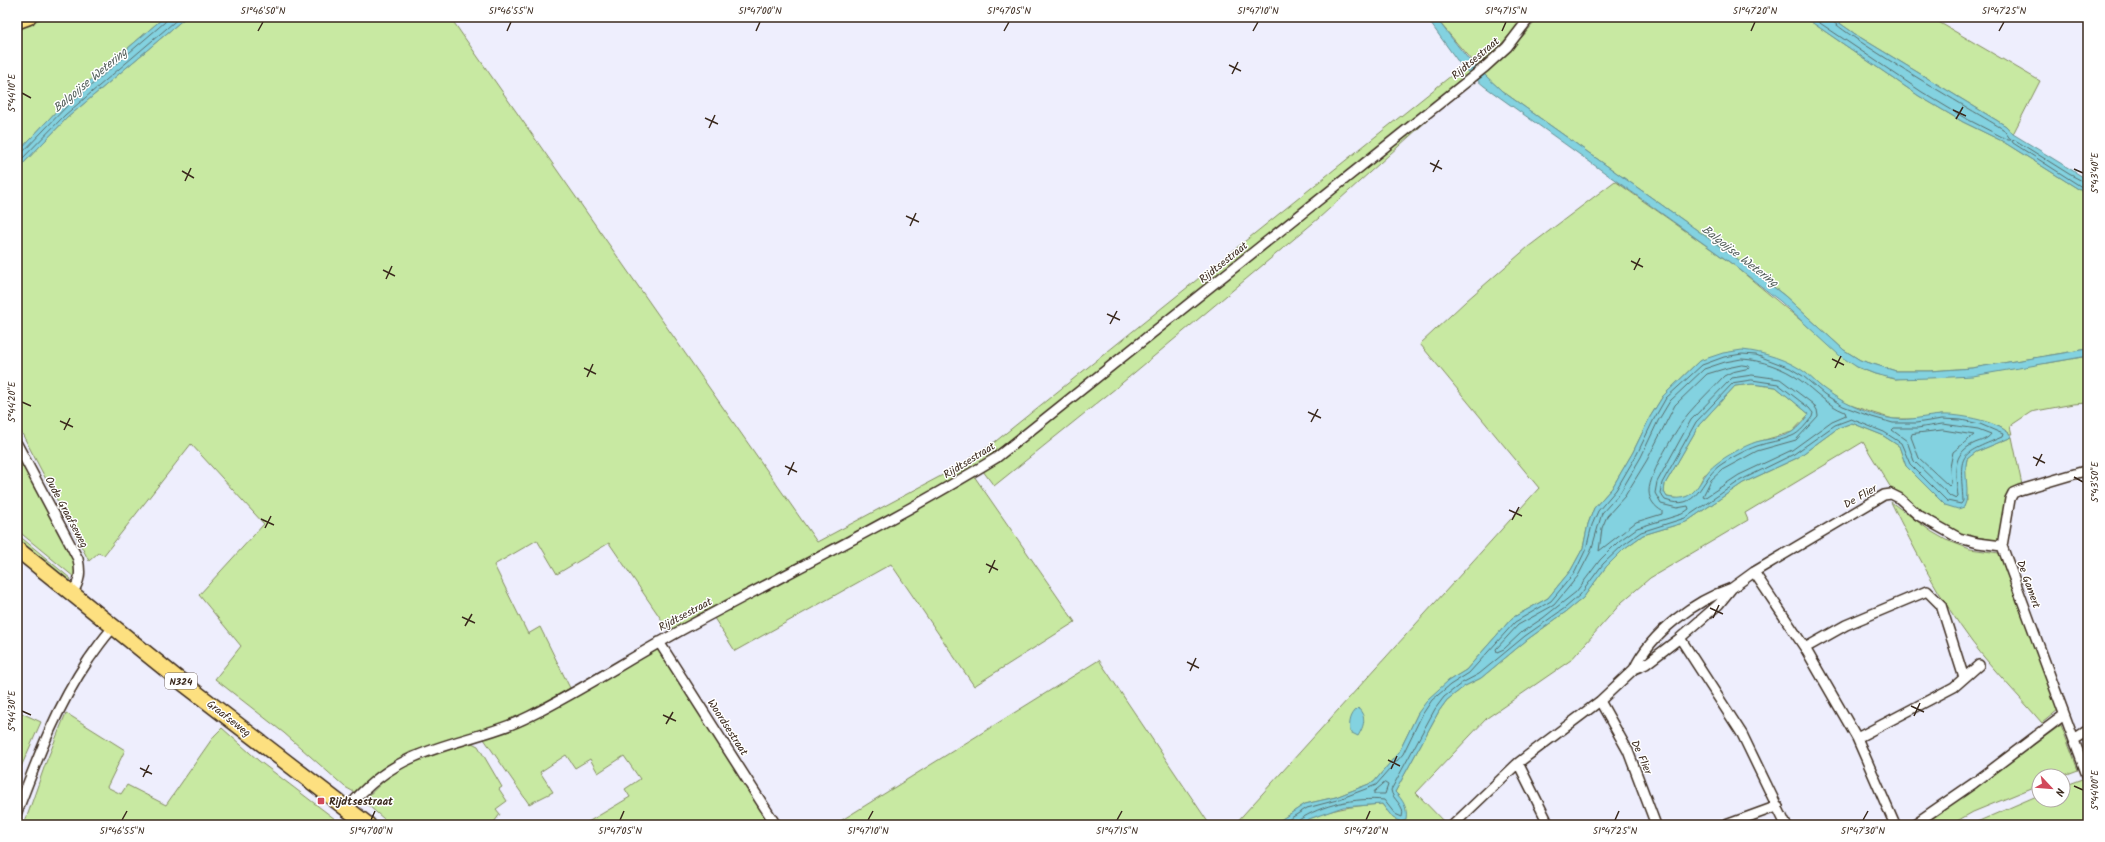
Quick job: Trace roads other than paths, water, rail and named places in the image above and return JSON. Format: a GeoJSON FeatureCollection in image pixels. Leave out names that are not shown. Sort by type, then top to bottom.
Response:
{"type":"FeatureCollection","features":[{"type":"Feature","properties":{"kind":"main road"},"geometry":{"type":"LineString","coordinates":[[17,21],[28,17]]}},
{"type":"Feature","properties":{"kind":"main road","name":"Graafseweg"},"geometry":{"type":"LineString","coordinates":[[17,549],[113,628],[368,825]]}},
{"type":"Feature","properties":{"kind":"street","name":"Rijdtsestraat"},"geometry":{"type":"LineString","coordinates":[[347,809],[361,793],[399,764],[429,751],[489,734],[530,716],[659,642],[929,497],[996,458],[1469,80],[1507,47],[1530,17]]}},
{"type":"Feature","properties":{"kind":"street","name":"Oude Graafseweg"},"geometry":{"type":"LineString","coordinates":[[17,444],[78,559],[80,570],[79,583],[72,594]]}},
{"type":"Feature","properties":{"kind":"street","name":"De Gamert"},"geometry":{"type":"LineString","coordinates":[[2088,470],[2013,493],[2010,499],[2002,546],[2088,778]]}},
{"type":"Feature","properties":{"kind":"street","name":"De Flier"},"geometry":{"type":"LineString","coordinates":[[1634,669],[1646,664],[1680,638],[1719,604],[1732,588],[1754,572],[1884,495],[1892,494],[1899,498],[1918,515],[1959,538],[1978,543],[2002,546]]}},
{"type":"Feature","properties":{"kind":"street"},"geometry":{"type":"LineString","coordinates":[[1754,572],[1805,648],[1857,738],[1895,825]]}},
{"type":"Feature","properties":{"kind":"street","name":"De Flier"},"geometry":{"type":"LineString","coordinates":[[1453,825],[1518,763],[1600,701],[1634,669],[1639,659],[1673,620],[1713,595],[1732,588]]}},
{"type":"Feature","properties":{"kind":"street"},"geometry":{"type":"LineString","coordinates":[[1805,648],[1846,625],[1928,591],[1941,605],[1964,678]]}},
{"type":"Feature","properties":{"kind":"street"},"geometry":{"type":"LineString","coordinates":[[17,812],[62,702],[79,674],[113,628]]}},
{"type":"Feature","properties":{"kind":"street"},"geometry":{"type":"LineString","coordinates":[[1680,638],[1742,734],[1786,825]]}},
{"type":"Feature","properties":{"kind":"street","name":"Woordsestraat"},"geometry":{"type":"LineString","coordinates":[[659,642],[776,825]]}},
{"type":"Feature","properties":{"kind":"street"},"geometry":{"type":"LineString","coordinates":[[1857,738],[1954,687],[1979,665]]}},
{"type":"Feature","properties":{"kind":"street","name":"De Flier"},"geometry":{"type":"LineString","coordinates":[[1600,701],[1628,751],[1656,825]]}},
{"type":"Feature","properties":{"kind":"street"},"geometry":{"type":"LineString","coordinates":[[1913,825],[1974,783],[2064,715]]}},
{"type":"Feature","properties":{"kind":"street"},"geometry":{"type":"LineString","coordinates":[[2074,740],[2088,731]]}},
{"type":"Feature","properties":{"kind":"street"},"geometry":{"type":"LineString","coordinates":[[1518,763],[1549,825]]}},
{"type":"Feature","properties":{"kind":"street"},"geometry":{"type":"LineString","coordinates":[[1726,825],[1778,806]]}},
{"type":"Feature","properties":{"kind":"water"},"geometry":{"type":"Polygon","coordinates":[[[168,17],[186,17],[67,118],[17,170],[17,153],[64,103],[162,19],[168,17]]]}},
{"type":"Feature","properties":{"kind":"water"},"geometry":{"type":"Polygon","coordinates":[[[1426,17],[1435,17],[1469,60],[1502,91],[1739,260],[1785,296],[1844,350],[1860,360],[1896,371],[1930,371],[1972,368],[2088,349],[2088,356],[1973,376],[1895,379],[1875,374],[1857,367],[1840,356],[1780,301],[1735,266],[1484,86],[1462,67],[1426,17]]]}},
{"type":"Feature","properties":{"kind":"water"},"geometry":{"type":"Polygon","coordinates":[[[1804,17],[1831,17],[1858,36],[2006,126],[2013,134],[2088,180],[2088,195],[2002,141],[1963,122],[1919,96],[1804,17]]]}},
{"type":"Feature","properties":{"kind":"water"},"geometry":{"type":"Polygon","coordinates":[[[1742,350],[1767,355],[1792,364],[1806,373],[1824,389],[1842,400],[1859,409],[1876,415],[1894,419],[1912,419],[1942,415],[1959,416],[1990,423],[2000,427],[2012,437],[1976,452],[1967,459],[1966,502],[1964,507],[1958,509],[1945,505],[1906,466],[1899,446],[1882,435],[1852,423],[1838,428],[1797,458],[1743,483],[1686,522],[1643,535],[1625,548],[1606,567],[1583,598],[1528,639],[1481,678],[1465,686],[1447,700],[1439,711],[1395,792],[1404,804],[1406,820],[1401,822],[1393,818],[1382,804],[1343,807],[1309,819],[1298,825],[1273,825],[1305,804],[1336,797],[1374,782],[1399,752],[1418,713],[1429,698],[1448,681],[1466,670],[1512,618],[1548,598],[1571,570],[1583,548],[1588,524],[1594,508],[1612,488],[1663,396],[1699,361],[1723,353],[1742,350]],[[1752,384],[1735,386],[1699,425],[1665,484],[1664,492],[1667,497],[1685,497],[1691,494],[1709,470],[1725,458],[1751,444],[1788,434],[1799,426],[1809,414],[1776,387],[1752,384]]]}},
{"type":"Feature","properties":{"kind":"water"},"geometry":{"type":"Polygon","coordinates":[[[1358,708],[1363,715],[1364,722],[1358,736],[1350,732],[1350,725],[1352,716],[1358,708]]]}},
{"type":"Feature","properties":{"kind":"place","name":"Rijdtsestraat"},"geometry":{"type":"Point","coordinates":[321,801]}},
{"type":"Feature","properties":{"kind":"water label","name":"Balgoijse Wetering"},"geometry":{"type":"Point","coordinates":[90,80]}},
{"type":"Feature","properties":{"kind":"water label","name":"Balgoijse Wetering"},"geometry":{"type":"Point","coordinates":[1740,256]}}]}
